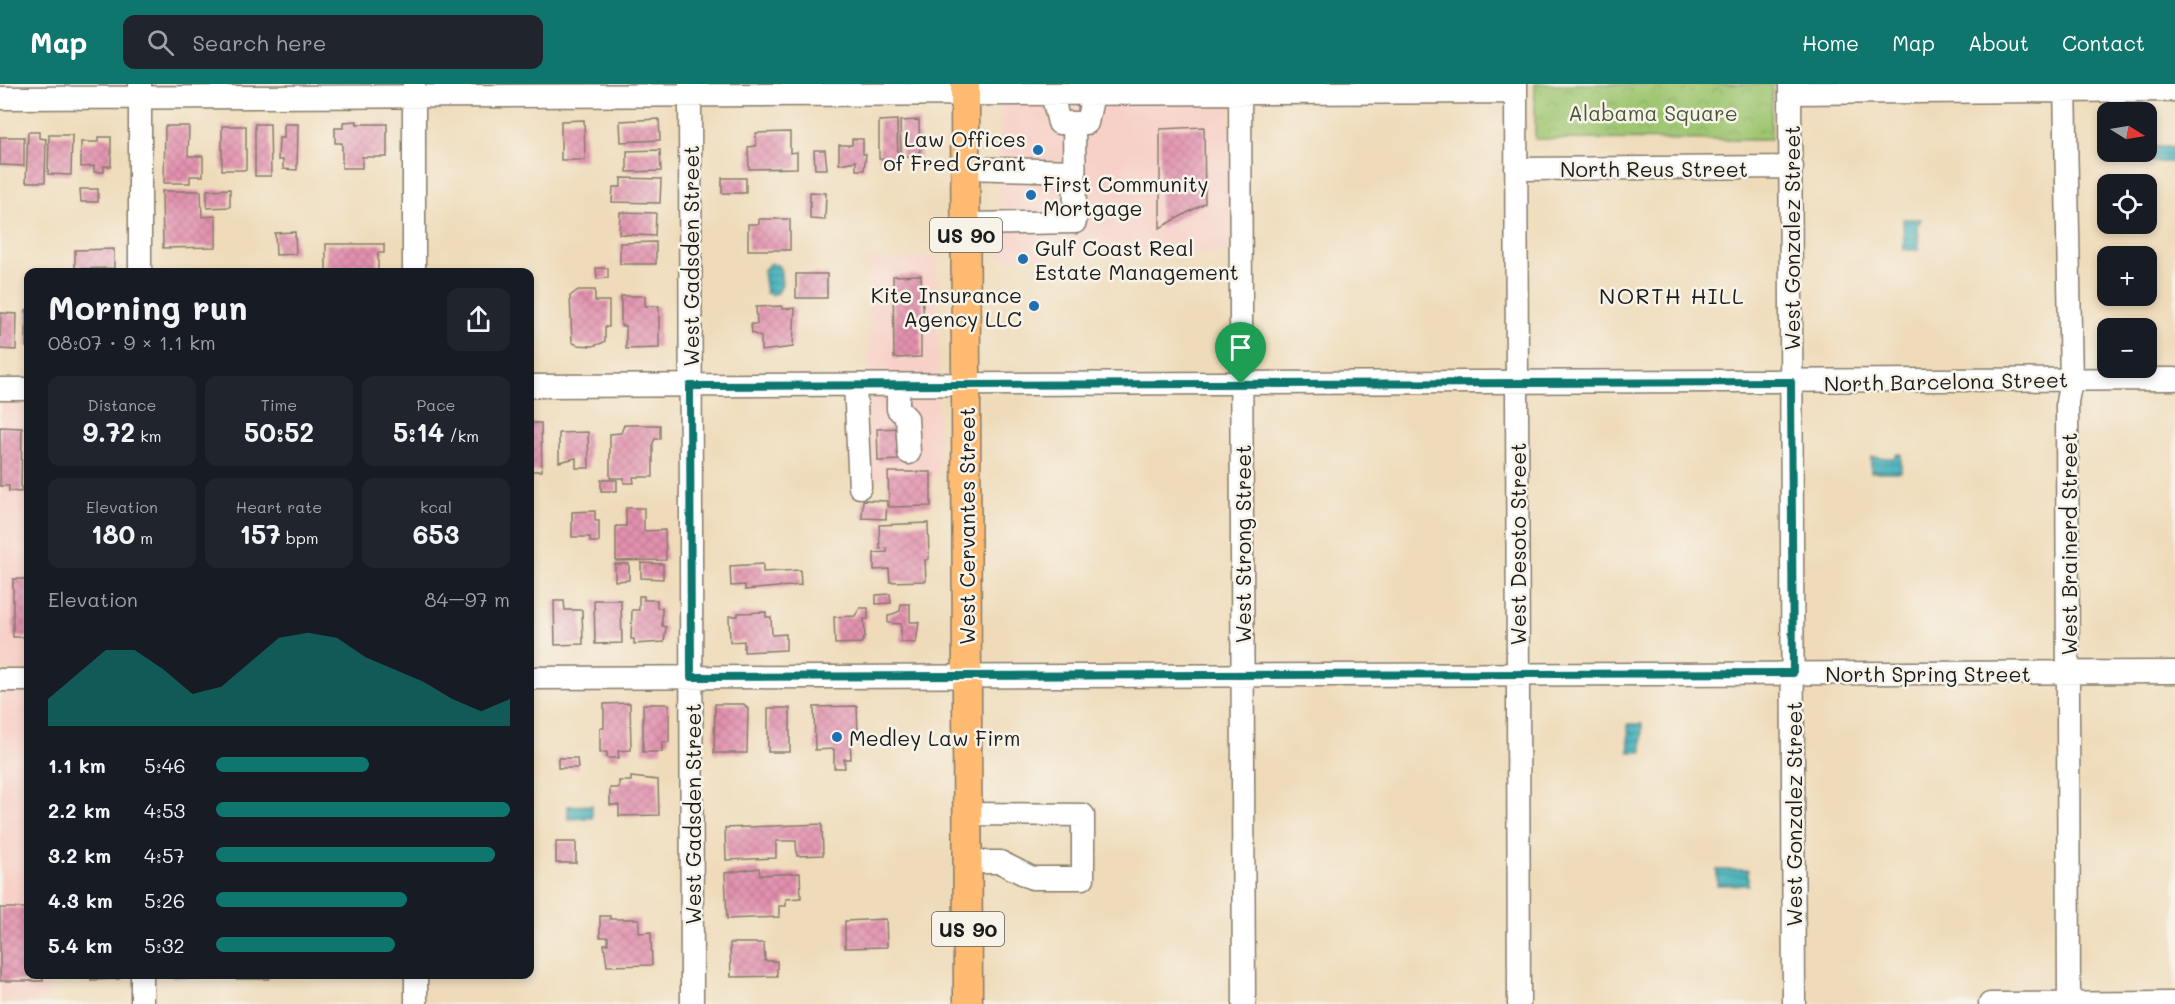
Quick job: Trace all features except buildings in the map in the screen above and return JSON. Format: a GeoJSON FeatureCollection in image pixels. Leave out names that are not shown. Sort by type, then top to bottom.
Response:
{"type":"FeatureCollection","features":[{"type":"Feature","properties":{"kind":"main road","name":"West Cervantes Street"},"geometry":{"type":"LineString","coordinates":[[965,89],[968,1004]]}},
{"type":"Feature","properties":{"kind":"street"},"geometry":{"type":"LineString","coordinates":[[1790,89],[2065,87],[2175,90]]}},
{"type":"Feature","properties":{"kind":"street","name":"West Brainerd Street"},"geometry":{"type":"LineString","coordinates":[[2065,87],[2071,380],[2067,402],[2069,1004]]}},
{"type":"Feature","properties":{"kind":"street"},"geometry":{"type":"LineString","coordinates":[[0,98],[140,91],[965,89],[1093,94],[1240,89],[1516,88]]}},
{"type":"Feature","properties":{"kind":"street","name":"West Desoto Street"},"geometry":{"type":"LineString","coordinates":[[1516,88],[1519,1004]]}},
{"type":"Feature","properties":{"kind":"street","name":"West Strong Street"},"geometry":{"type":"LineString","coordinates":[[1240,89],[1244,1004]]}},
{"type":"Feature","properties":{"kind":"street","name":"West Gonzalez Street"},"geometry":{"type":"LineString","coordinates":[[1790,89],[1794,1004]]}},
{"type":"Feature","properties":{"kind":"street"},"geometry":{"type":"LineString","coordinates":[[414,90],[414,268]]}},
{"type":"Feature","properties":{"kind":"street","name":"West Gadsden Street"},"geometry":{"type":"LineString","coordinates":[[690,90],[692,1004]]}},
{"type":"Feature","properties":{"kind":"street"},"geometry":{"type":"LineString","coordinates":[[140,91],[140,268]]}},
{"type":"Feature","properties":{"kind":"street"},"geometry":{"type":"LineString","coordinates":[[1052,94],[1059,123],[1087,123],[1093,94]]}},
{"type":"Feature","properties":{"kind":"street"},"geometry":{"type":"LineString","coordinates":[[966,224],[1075,222],[1074,123]]}},
{"type":"Feature","properties":{"kind":"street"},"geometry":{"type":"LineString","coordinates":[[965,168],[1074,171]]}},
{"type":"Feature","properties":{"kind":"street","name":"North Reus Street"},"geometry":{"type":"LineString","coordinates":[[1516,169],[1792,168]]}},
{"type":"Feature","properties":{"kind":"street","name":"North Barcelona Street"},"geometry":{"type":"LineString","coordinates":[[534,386],[1517,384],[2175,379]]}},
{"type":"Feature","properties":{"kind":"street"},"geometry":{"type":"LineString","coordinates":[[855,385],[860,487]]}},
{"type":"Feature","properties":{"kind":"street"},"geometry":{"type":"LineString","coordinates":[[898,385],[898,408],[907,418],[909,453]]}},
{"type":"Feature","properties":{"kind":"street"},"geometry":{"type":"LineString","coordinates":[[0,389],[24,389]]}},
{"type":"Feature","properties":{"kind":"street","name":"North Spring Street"},"geometry":{"type":"LineString","coordinates":[[534,678],[2175,672]]}},
{"type":"Feature","properties":{"kind":"street"},"geometry":{"type":"LineString","coordinates":[[0,680],[24,680]]}},
{"type":"Feature","properties":{"kind":"street"},"geometry":{"type":"LineString","coordinates":[[967,814],[1083,815],[1083,878],[1032,878],[1000,862],[968,862]]}},
{"type":"Feature","properties":{"kind":"street"},"geometry":{"type":"LineString","coordinates":[[142,979],[142,1004]]}},
{"type":"Feature","properties":{"kind":"street"},"geometry":{"type":"LineString","coordinates":[[416,979],[416,1004]]}},
{"type":"Feature","properties":{"kind":"street"},"geometry":{"type":"LineString","coordinates":[[1990,1004],[2175,1003]]}},
{"type":"Feature","properties":{"kind":"shaded area"},"geometry":{"type":"Polygon","coordinates":[[[0,84],[130,84],[130,89],[0,89],[0,84]]]}},
{"type":"Feature","properties":{"kind":"shaded area"},"geometry":{"type":"Polygon","coordinates":[[[150,84],[236,84],[236,88],[150,89],[150,84]]]}},
{"type":"Feature","properties":{"kind":"shaded area"},"geometry":{"type":"Polygon","coordinates":[[[1230,102],[1231,253],[1000,259],[1000,103],[1230,102]]]}},
{"type":"Feature","properties":{"kind":"shaded area"},"geometry":{"type":"Polygon","coordinates":[[[937,256],[938,377],[869,377],[868,261],[937,256]]]}},
{"type":"Feature","properties":{"kind":"shaded area"},"geometry":{"type":"Polygon","coordinates":[[[869,394],[938,394],[939,475],[868,479],[869,394]]]}},
{"type":"Feature","properties":{"kind":"shaded area"},"geometry":{"type":"Polygon","coordinates":[[[0,397],[24,397],[24,671],[0,671],[0,397]]]}},
{"type":"Feature","properties":{"kind":"shaded area"},"geometry":{"type":"Polygon","coordinates":[[[0,689],[24,689],[24,979],[50,979],[50,1002],[0,1003],[0,689]]]}},
{"type":"Feature","properties":{"kind":"green space","name":"Alabama Square"},"geometry":{"type":"Polygon","coordinates":[[[1535,84],[1772,84],[1771,140],[1535,139],[1535,84]]]}},
{"type":"Feature","properties":{"kind":"water"},"geometry":{"type":"Polygon","coordinates":[[[2157,147],[2175,147],[2175,162],[2157,162],[2157,147]]]}},
{"type":"Feature","properties":{"kind":"water"},"geometry":{"type":"Polygon","coordinates":[[[1903,219],[1921,219],[1918,225],[1919,250],[1904,250],[1903,219]]]}},
{"type":"Feature","properties":{"kind":"water"},"geometry":{"type":"Polygon","coordinates":[[[770,263],[780,266],[782,284],[778,293],[772,295],[766,293],[763,271],[770,263]]]}},
{"type":"Feature","properties":{"kind":"water"},"geometry":{"type":"Polygon","coordinates":[[[1897,454],[1901,454],[1901,472],[1871,472],[1871,457],[1894,458],[1897,454]]]}},
{"type":"Feature","properties":{"kind":"water"},"geometry":{"type":"Polygon","coordinates":[[[1628,724],[1642,724],[1642,752],[1629,752],[1628,724]]]}},
{"type":"Feature","properties":{"kind":"water"},"geometry":{"type":"Polygon","coordinates":[[[592,805],[592,818],[568,819],[568,806],[592,805]]]}},
{"type":"Feature","properties":{"kind":"water"},"geometry":{"type":"Polygon","coordinates":[[[1717,870],[1748,870],[1748,885],[1717,885],[1717,870]]]}},
{"type":"Feature","properties":{"kind":"place","name":"Law Offices of Fred Grant"},"geometry":{"type":"Point","coordinates":[1038,150]}},
{"type":"Feature","properties":{"kind":"place","name":"First Community Mortgage"},"geometry":{"type":"Point","coordinates":[1031,195]}},
{"type":"Feature","properties":{"kind":"place","name":"Gulf Coast Real Estate Management"},"geometry":{"type":"Point","coordinates":[1023,259]}},
{"type":"Feature","properties":{"kind":"place","name":"Kite Insurance Agency LLC"},"geometry":{"type":"Point","coordinates":[1034,306]}},
{"type":"Feature","properties":{"kind":"place","name":"Medley Law Firm"},"geometry":{"type":"Point","coordinates":[837,737]}},
{"type":"Feature","properties":{"kind":"district","name":"NORTH HILL"},"geometry":{"type":"Point","coordinates":[1672,295]}},
{"type":"Feature","properties":{"kind":"route"},"geometry":{"type":"LineString","coordinates":[[1791,382],[1793,673],[691,677],[690,386],[1241,384],[1791,382]]}}]}
